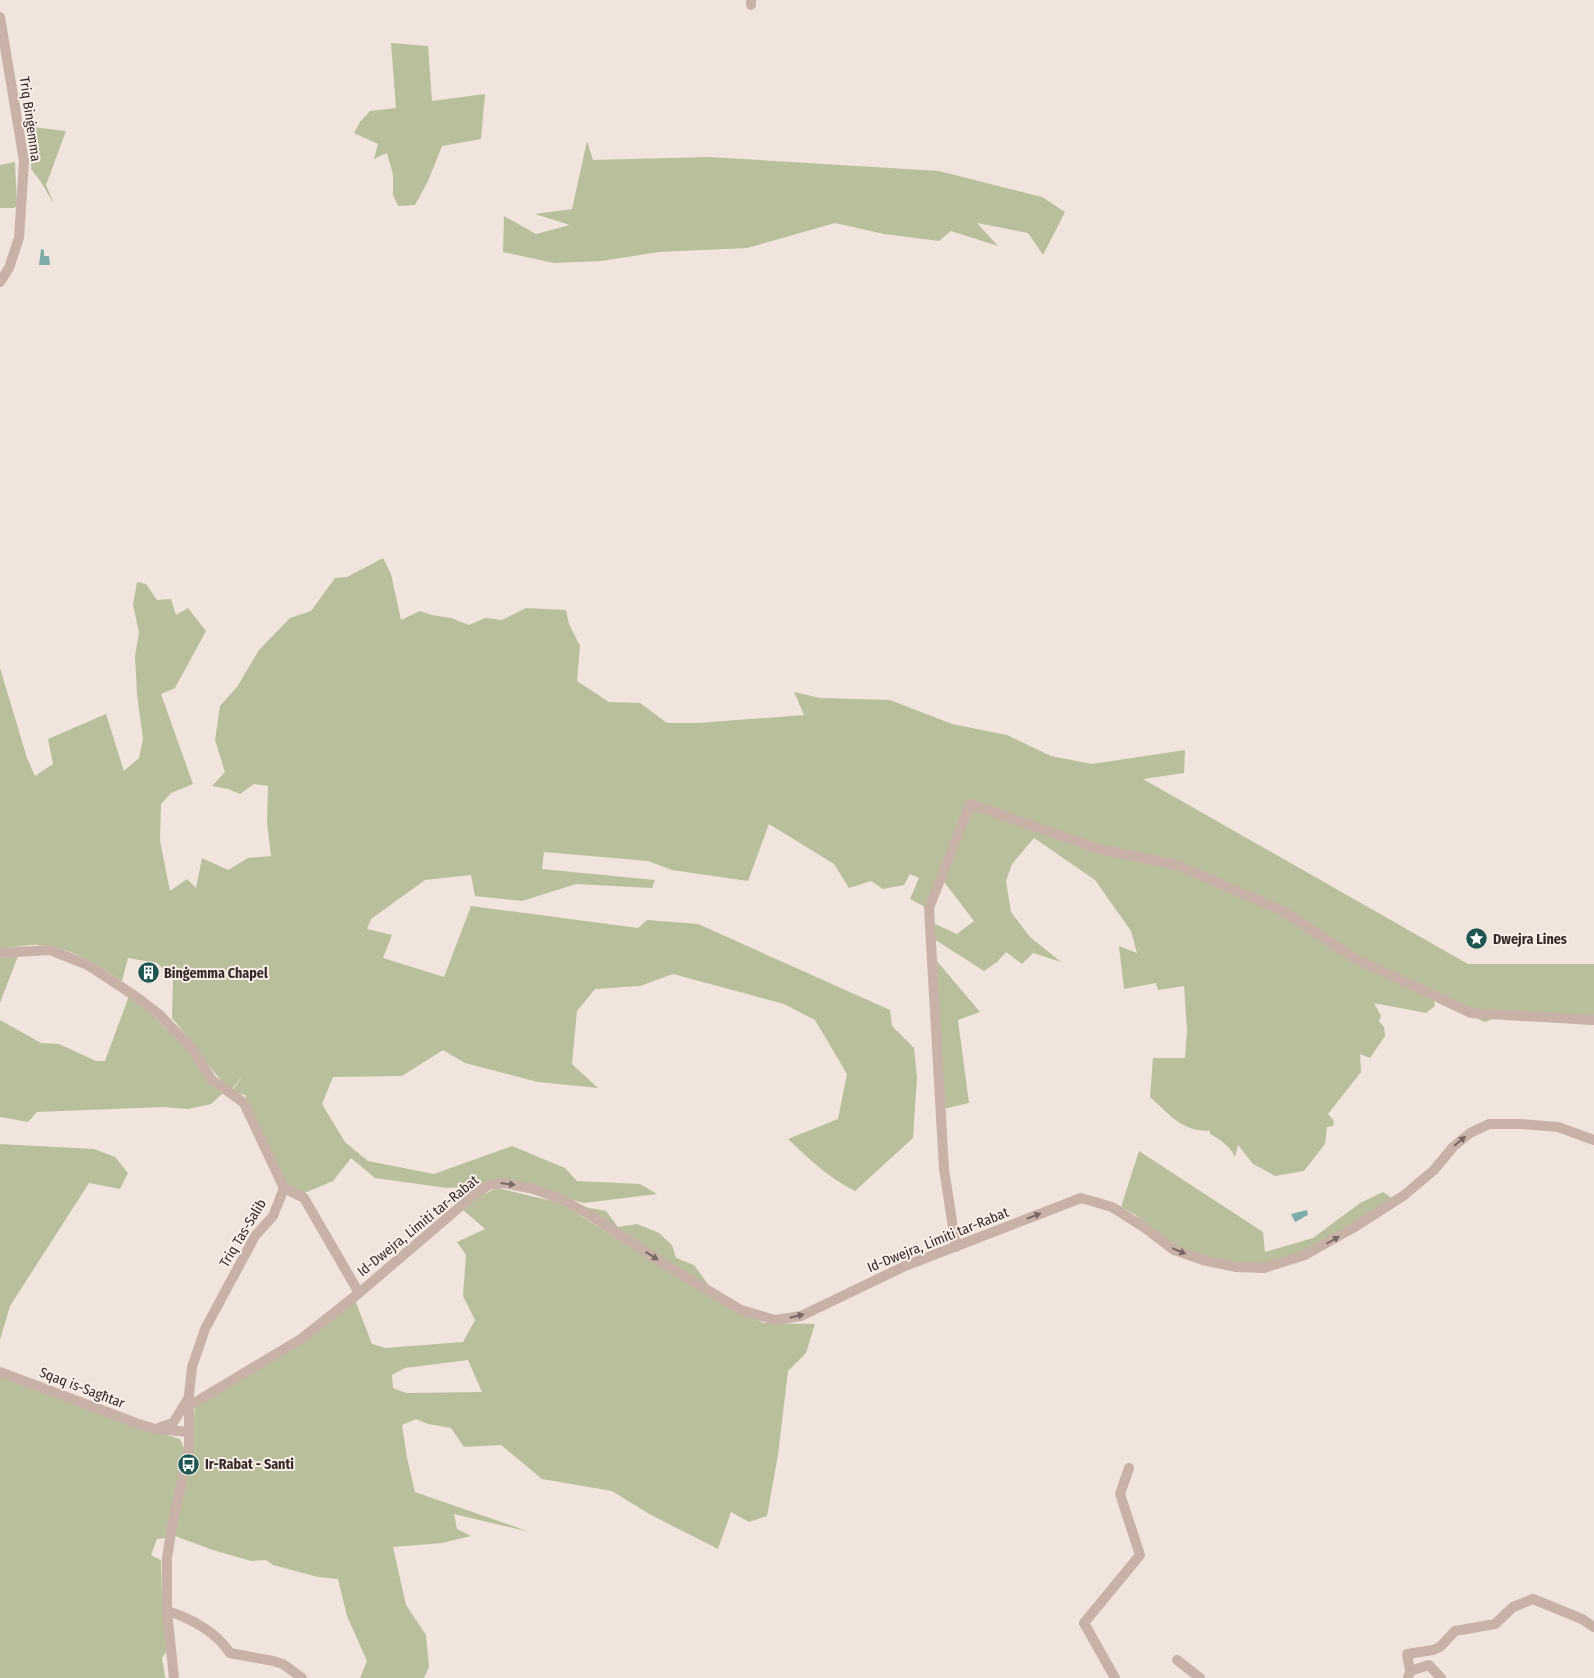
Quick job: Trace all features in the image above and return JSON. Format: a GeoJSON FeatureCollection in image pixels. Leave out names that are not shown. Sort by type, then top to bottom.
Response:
{"type":"FeatureCollection","features":[{"type":"Feature","properties":{"kind":"street","name":"Triq Binġemma"},"geometry":{"type":"LineString","coordinates":[[0,17],[24,161],[19,238],[9,268],[0,282]]}},
{"type":"Feature","properties":{"kind":"street"},"geometry":{"type":"LineString","coordinates":[[956,1247],[944,1169],[929,908],[970,804],[1099,849],[1177,865],[1283,912],[1354,958],[1471,1013],[1594,1020]]}},
{"type":"Feature","properties":{"kind":"street"},"geometry":{"type":"LineString","coordinates":[[0,953],[50,950],[88,965],[160,1015],[193,1050],[211,1079],[244,1103],[284,1188],[304,1198],[359,1293]]}},
{"type":"Feature","properties":{"kind":"street","name":"Id-Dwejra, Limiti tar-Rabat"},"geometry":{"type":"LineString","coordinates":[[189,1400],[301,1339],[359,1293],[475,1194],[489,1185],[504,1183],[534,1189],[563,1200],[741,1310],[775,1320],[801,1316],[905,1266],[1081,1198],[1112,1207],[1145,1228],[1174,1250],[1203,1260],[1236,1267],[1264,1268],[1305,1255],[1353,1228],[1403,1196],[1434,1170],[1453,1147],[1470,1133],[1489,1124],[1558,1127],[1594,1140]]}},
{"type":"Feature","properties":{"kind":"street","name":"Triq Tas-Salib"},"geometry":{"type":"LineString","coordinates":[[174,1678],[167,1611],[167,1558],[189,1450],[189,1400],[192,1367],[205,1329],[255,1236],[273,1216],[284,1188]]}},
{"type":"Feature","properties":{"kind":"street","name":"Sqaq is-Sagħtar"},"geometry":{"type":"LineString","coordinates":[[0,1372],[155,1429],[189,1432]]}},
{"type":"Feature","properties":{"kind":"street"},"geometry":{"type":"LineString","coordinates":[[155,1429],[173,1423],[189,1400]]}},
{"type":"Feature","properties":{"kind":"street"},"geometry":{"type":"LineString","coordinates":[[1115,1678],[1084,1623],[1140,1555],[1120,1494],[1129,1468]]}},
{"type":"Feature","properties":{"kind":"street"},"geometry":{"type":"LineString","coordinates":[[1441,1678],[1429,1665],[1409,1674],[1407,1654],[1433,1650],[1440,1646],[1455,1631],[1495,1624],[1513,1607],[1533,1598],[1582,1619],[1594,1627]]}},
{"type":"Feature","properties":{"kind":"street"},"geometry":{"type":"LineString","coordinates":[[167,1611],[188,1617],[223,1642],[230,1653],[273,1660],[283,1664],[302,1678]]}},
{"type":"Feature","properties":{"kind":"street"},"geometry":{"type":"LineString","coordinates":[[1178,1660],[1200,1678]]}},
{"type":"Feature","properties":{"kind":"green space"},"geometry":{"type":"Polygon","coordinates":[[[391,43],[428,46],[432,101],[485,94],[481,139],[442,146],[428,181],[415,205],[398,206],[393,195],[393,175],[387,153],[374,159],[378,144],[354,133],[360,122],[370,111],[396,108],[391,43]]]}},
{"type":"Feature","properties":{"kind":"green space"},"geometry":{"type":"Polygon","coordinates":[[[33,127],[66,131],[46,185],[54,204],[31,169],[33,127]]]}},
{"type":"Feature","properties":{"kind":"green space"},"geometry":{"type":"Polygon","coordinates":[[[587,141],[593,160],[709,157],[939,171],[1042,197],[1065,212],[1043,255],[1028,233],[977,223],[998,246],[951,231],[939,241],[884,234],[835,223],[747,248],[659,252],[601,261],[554,263],[503,252],[504,216],[536,234],[570,225],[535,214],[572,209],[587,141]]]}},
{"type":"Feature","properties":{"kind":"green space"},"geometry":{"type":"Polygon","coordinates":[[[15,162],[17,206],[14,208],[0,208],[0,165],[15,162]]]}},
{"type":"Feature","properties":{"kind":"green space"},"geometry":{"type":"Polygon","coordinates":[[[383,558],[391,574],[401,620],[420,611],[451,618],[469,625],[485,618],[502,620],[526,608],[566,610],[569,624],[580,646],[577,681],[609,702],[640,703],[667,723],[697,723],[804,715],[794,692],[820,698],[890,700],[952,724],[1007,735],[1051,756],[1092,764],[1185,750],[1184,773],[1143,779],[1468,964],[1594,964],[1594,1025],[1495,1018],[1485,1022],[1434,1000],[1435,1006],[1426,1013],[1374,1003],[1381,1016],[1379,1021],[1384,1027],[1385,1036],[1370,1058],[1360,1054],[1361,1072],[1328,1114],[1334,1121],[1333,1126],[1327,1127],[1325,1144],[1304,1171],[1275,1176],[1253,1164],[1238,1145],[1235,1157],[1228,1146],[1210,1134],[1210,1131],[1184,1125],[1170,1116],[1150,1097],[1153,1058],[1185,1058],[1187,1030],[1184,986],[1158,990],[1156,983],[1124,989],[1119,946],[1137,953],[1131,931],[1095,880],[1034,838],[1012,864],[1006,881],[1011,912],[1030,937],[1061,962],[1033,953],[1022,964],[1006,952],[997,962],[984,971],[934,939],[933,923],[957,934],[974,921],[938,874],[925,907],[910,899],[919,878],[910,874],[904,885],[883,889],[871,881],[849,888],[834,864],[769,824],[748,881],[672,870],[648,861],[544,852],[542,869],[655,880],[652,888],[576,884],[522,901],[475,896],[471,875],[425,880],[371,919],[367,929],[392,935],[383,958],[444,977],[471,906],[638,928],[647,920],[698,924],[890,1010],[892,1026],[914,1048],[917,1077],[913,1138],[855,1191],[828,1174],[788,1139],[838,1119],[847,1074],[815,1020],[784,1004],[673,974],[640,986],[595,989],[577,1011],[572,1064],[598,1088],[538,1082],[465,1063],[443,1050],[402,1076],[333,1077],[322,1104],[345,1142],[368,1161],[434,1174],[512,1146],[565,1168],[577,1181],[640,1184],[657,1194],[584,1203],[501,1180],[481,1186],[447,1188],[375,1178],[351,1158],[333,1181],[302,1194],[287,1184],[256,1122],[245,1095],[231,1092],[243,1075],[231,1090],[215,1073],[172,1018],[173,978],[157,963],[128,958],[122,981],[83,957],[50,946],[33,945],[0,948],[0,668],[27,758],[35,776],[53,764],[48,739],[106,714],[124,771],[139,758],[143,739],[137,694],[135,656],[139,632],[133,605],[137,582],[146,584],[157,600],[171,599],[176,615],[188,608],[206,631],[175,688],[161,694],[193,784],[171,793],[161,804],[160,841],[170,891],[187,879],[196,888],[202,858],[228,870],[248,858],[271,856],[267,823],[268,786],[254,784],[240,794],[228,789],[212,786],[225,772],[215,740],[220,706],[237,687],[259,650],[290,618],[311,611],[335,578],[347,577],[383,558]]]}},
{"type":"Feature","properties":{"kind":"green space"},"geometry":{"type":"Polygon","coordinates":[[[18,956],[0,1003],[0,958],[18,956]]]}},
{"type":"Feature","properties":{"kind":"green space"},"geometry":{"type":"Polygon","coordinates":[[[936,960],[980,1012],[958,1020],[969,1103],[943,1109],[936,960]]]}},
{"type":"Feature","properties":{"kind":"green space"},"geometry":{"type":"Polygon","coordinates":[[[129,996],[145,1007],[167,1030],[188,1047],[223,1093],[211,1104],[188,1109],[163,1107],[37,1112],[28,1122],[0,1117],[0,1020],[41,1043],[59,1044],[96,1061],[105,1061],[129,996]]]}},
{"type":"Feature","properties":{"kind":"green space"},"geometry":{"type":"Polygon","coordinates":[[[0,1144],[94,1149],[115,1157],[128,1173],[120,1189],[89,1183],[10,1306],[0,1340],[0,1144]]]}},
{"type":"Feature","properties":{"kind":"green space"},"geometry":{"type":"Polygon","coordinates":[[[1139,1151],[1263,1232],[1265,1252],[1313,1238],[1360,1203],[1383,1192],[1393,1199],[1307,1251],[1258,1265],[1219,1260],[1175,1247],[1134,1214],[1121,1207],[1139,1151]]]}},
{"type":"Feature","properties":{"kind":"green space"},"geometry":{"type":"Polygon","coordinates":[[[498,1188],[552,1201],[567,1207],[662,1267],[763,1323],[815,1324],[806,1353],[788,1371],[778,1455],[767,1516],[749,1522],[731,1512],[718,1549],[651,1515],[612,1491],[542,1479],[501,1445],[464,1447],[451,1428],[428,1424],[416,1419],[402,1425],[415,1492],[530,1532],[454,1514],[457,1529],[471,1536],[442,1543],[393,1547],[406,1605],[426,1635],[429,1667],[424,1678],[360,1678],[367,1661],[347,1616],[338,1579],[318,1577],[273,1565],[266,1560],[251,1561],[175,1536],[178,1508],[191,1449],[195,1406],[355,1300],[372,1344],[385,1348],[463,1342],[475,1320],[463,1296],[466,1255],[457,1242],[485,1229],[461,1208],[480,1196],[498,1188]],[[468,1360],[405,1368],[392,1375],[393,1388],[406,1393],[482,1392],[468,1360]]]}},
{"type":"Feature","properties":{"kind":"green space"},"geometry":{"type":"Polygon","coordinates":[[[574,1205],[606,1211],[618,1227],[637,1224],[659,1233],[672,1245],[676,1258],[694,1265],[710,1287],[574,1205]]]}},
{"type":"Feature","properties":{"kind":"green space"},"geometry":{"type":"Polygon","coordinates":[[[0,1376],[152,1431],[180,1439],[185,1450],[166,1538],[157,1539],[151,1555],[161,1560],[162,1600],[167,1651],[162,1658],[166,1678],[0,1678],[0,1376]]]}},
{"type":"Feature","properties":{"kind":"water"},"geometry":{"type":"Polygon","coordinates":[[[41,249],[44,250],[44,256],[49,256],[50,265],[39,265],[41,249]]]}},
{"type":"Feature","properties":{"kind":"water"},"geometry":{"type":"Polygon","coordinates":[[[1307,1210],[1308,1215],[1295,1222],[1291,1214],[1307,1210]]]}},
{"type":"Feature","properties":{"kind":"place","name":"Dwejra Lines"},"geometry":{"type":"Point","coordinates":[1477,939]}},
{"type":"Feature","properties":{"kind":"place","name":"Binġemma Chapel"},"geometry":{"type":"Point","coordinates":[148,973]}},
{"type":"Feature","properties":{"kind":"place","name":"Ir-Rabat - Santi"},"geometry":{"type":"Point","coordinates":[189,1464]}}]}
